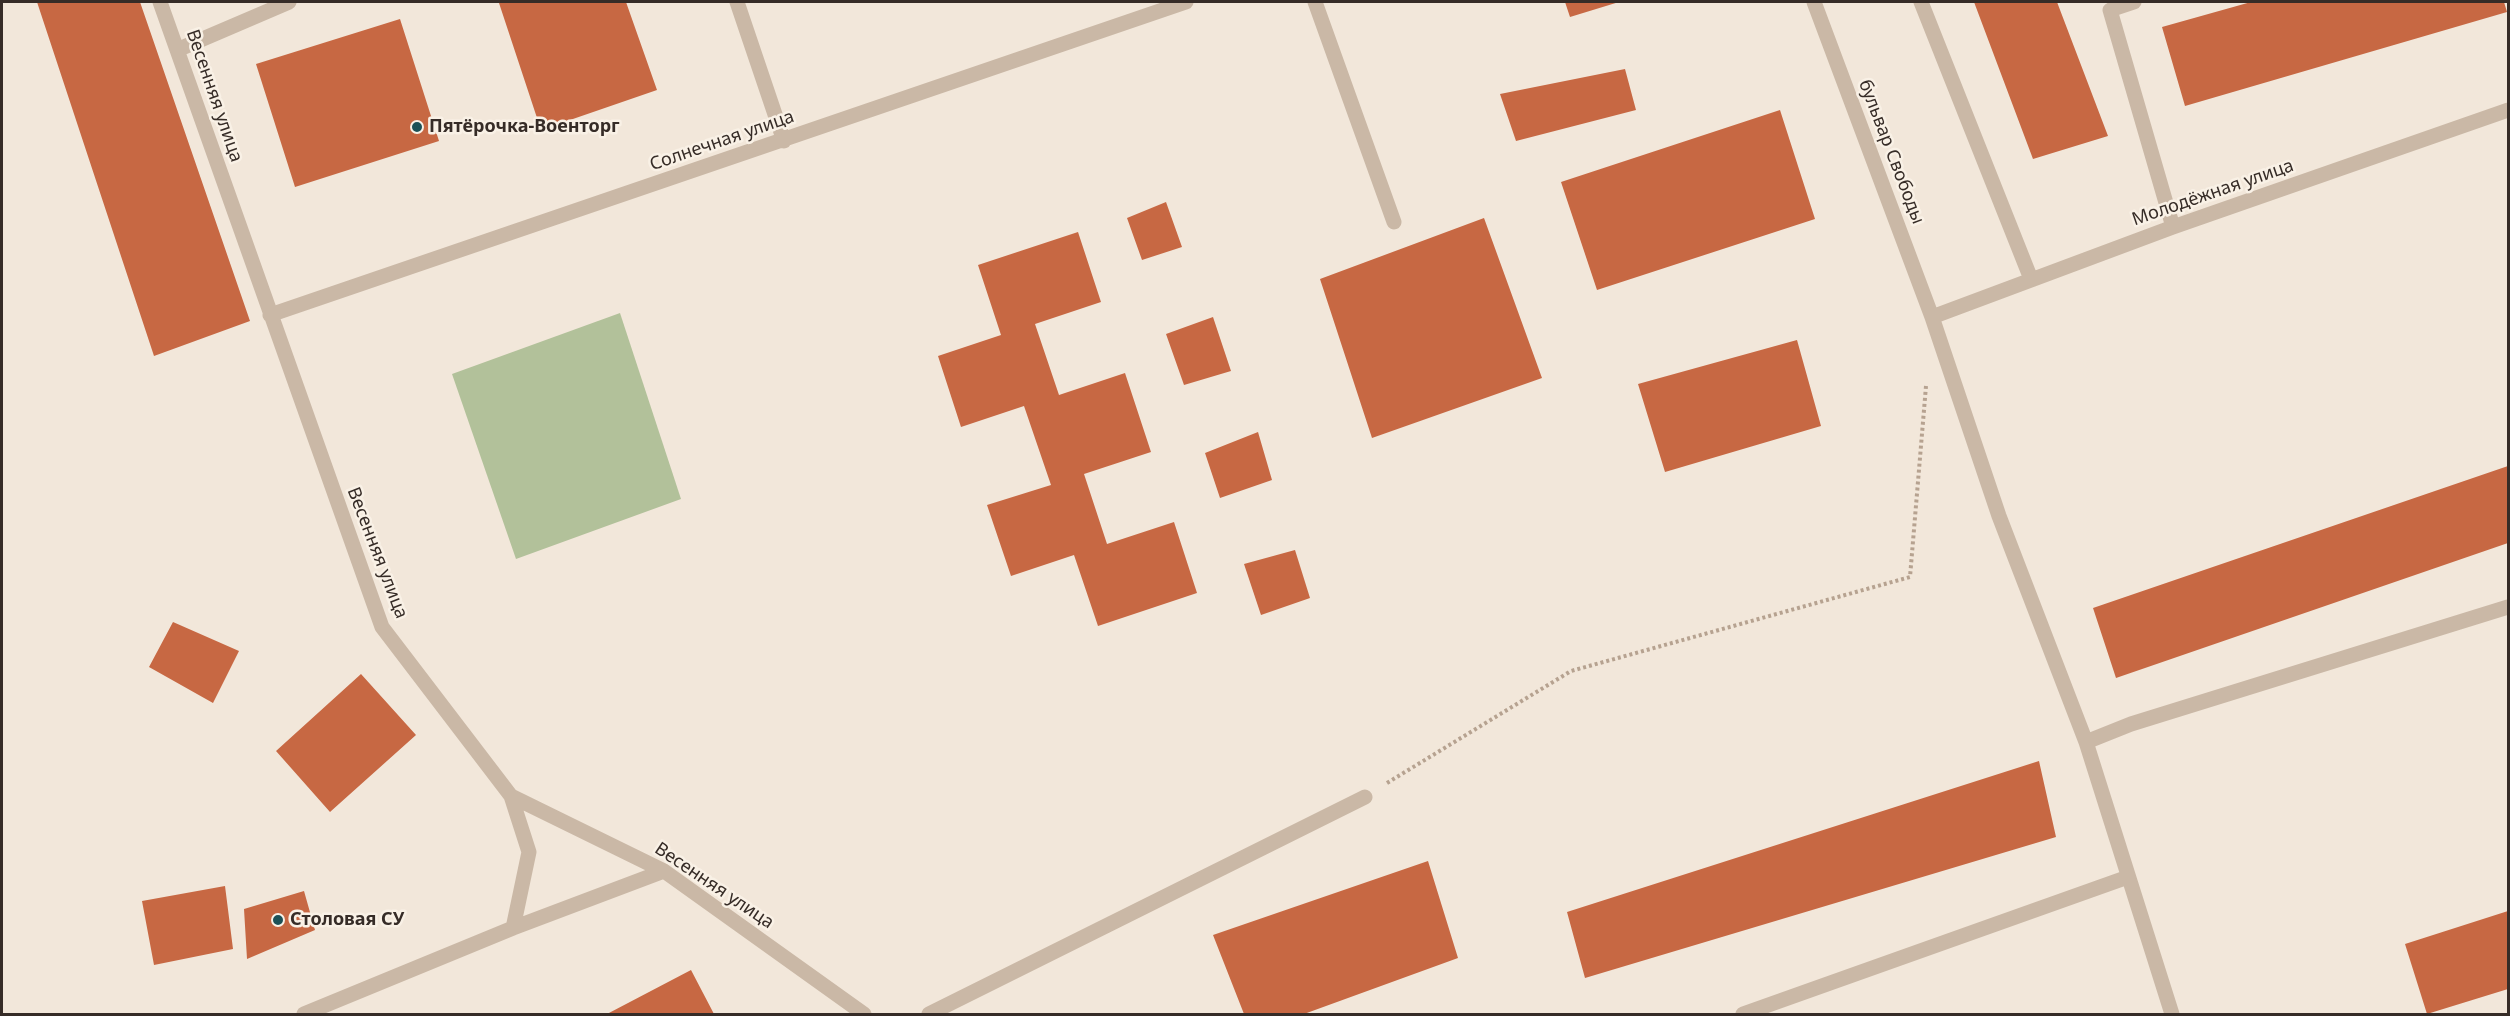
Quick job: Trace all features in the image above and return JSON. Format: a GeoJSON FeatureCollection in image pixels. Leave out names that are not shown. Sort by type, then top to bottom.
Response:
{"type":"FeatureCollection","features":[{"type":"Feature","properties":{"kind":"street","name":"Весенняя улица"},"geometry":{"type":"LineString","coordinates":[[160,2],[382,627],[511,796],[664,871],[864,1014]]}},
{"type":"Feature","properties":{"kind":"street"},"geometry":{"type":"LineString","coordinates":[[177,50],[289,2]]}},
{"type":"Feature","properties":{"kind":"street"},"geometry":{"type":"LineString","coordinates":[[737,2],[784,141]]}},
{"type":"Feature","properties":{"kind":"street","name":"Солнечная улица"},"geometry":{"type":"LineString","coordinates":[[270,315],[1186,2]]}},
{"type":"Feature","properties":{"kind":"street"},"geometry":{"type":"LineString","coordinates":[[1315,2],[1394,222]]}},
{"type":"Feature","properties":{"kind":"street","name":"бульвар Свободы"},"geometry":{"type":"LineString","coordinates":[[1814,2],[1932,317],[1999,516],[2086,742],[2172,1014]]}},
{"type":"Feature","properties":{"kind":"street"},"geometry":{"type":"LineString","coordinates":[[1922,2],[2031,279]]}},
{"type":"Feature","properties":{"kind":"street"},"geometry":{"type":"LineString","coordinates":[[2134,2],[2108,6],[2173,227]]}},
{"type":"Feature","properties":{"kind":"street","name":"Молодёжная улица"},"geometry":{"type":"LineString","coordinates":[[1932,317],[2173,227],[2508,110]]}},
{"type":"Feature","properties":{"kind":"street"},"geometry":{"type":"LineString","coordinates":[[2086,742],[2131,724],[2508,607]]}},
{"type":"Feature","properties":{"kind":"street"},"geometry":{"type":"LineString","coordinates":[[511,796],[529,852],[513,928]]}},
{"type":"Feature","properties":{"kind":"street"},"geometry":{"type":"LineString","coordinates":[[929,1014],[1365,797]]}},
{"type":"Feature","properties":{"kind":"street"},"geometry":{"type":"LineString","coordinates":[[304,1014],[513,928],[664,871]]}},
{"type":"Feature","properties":{"kind":"street"},"geometry":{"type":"LineString","coordinates":[[1743,1014],[2128,877]]}},
{"type":"Feature","properties":{"kind":"path"},"geometry":{"type":"LineString","coordinates":[[1365,797],[1571,671],[1910,577],[1927,376]]}},
{"type":"Feature","properties":{"kind":"green space"},"geometry":{"type":"Polygon","coordinates":[[[620,313],[681,499],[516,559],[452,374],[620,313]]]}},
{"type":"Feature","properties":{"kind":"building"},"geometry":{"type":"Polygon","coordinates":[[[37,2],[140,2],[250,321],[154,356],[37,2]]]}},
{"type":"Feature","properties":{"kind":"building"},"geometry":{"type":"Polygon","coordinates":[[[626,2],[657,90],[541,130],[499,3],[626,2]]]}},
{"type":"Feature","properties":{"kind":"building"},"geometry":{"type":"Polygon","coordinates":[[[1565,2],[1619,2],[1570,17],[1565,2]]]}},
{"type":"Feature","properties":{"kind":"building"},"geometry":{"type":"Polygon","coordinates":[[[1974,2],[2057,2],[2108,136],[2033,159],[1974,2]]]}},
{"type":"Feature","properties":{"kind":"building"},"geometry":{"type":"Polygon","coordinates":[[[2251,2],[2504,2],[2507,12],[2185,106],[2162,27],[2251,2]]]}},
{"type":"Feature","properties":{"kind":"building"},"geometry":{"type":"Polygon","coordinates":[[[400,19],[439,141],[295,187],[256,64],[400,19]]]}},
{"type":"Feature","properties":{"kind":"building"},"geometry":{"type":"Polygon","coordinates":[[[1625,69],[1636,110],[1516,141],[1500,94],[1625,69]]]}},
{"type":"Feature","properties":{"kind":"building"},"geometry":{"type":"Polygon","coordinates":[[[1780,110],[1815,219],[1597,290],[1561,182],[1780,110]]]}},
{"type":"Feature","properties":{"kind":"building"},"geometry":{"type":"Polygon","coordinates":[[[1166,202],[1182,247],[1142,260],[1127,218],[1166,202]]]}},
{"type":"Feature","properties":{"kind":"building"},"geometry":{"type":"Polygon","coordinates":[[[1484,218],[1542,378],[1372,438],[1320,279],[1484,218]]]}},
{"type":"Feature","properties":{"kind":"building"},"geometry":{"type":"Polygon","coordinates":[[[1078,232],[1101,302],[1035,324],[1059,395],[1125,373],[1151,452],[1084,474],[1107,544],[1174,522],[1197,593],[1098,626],[1074,555],[1011,576],[987,505],[1051,485],[1024,406],[961,427],[938,356],[1001,335],[978,265],[1078,232]]]}},
{"type":"Feature","properties":{"kind":"building"},"geometry":{"type":"Polygon","coordinates":[[[1213,317],[1231,371],[1184,385],[1166,334],[1213,317]]]}},
{"type":"Feature","properties":{"kind":"building"},"geometry":{"type":"Polygon","coordinates":[[[1797,340],[1821,426],[1665,472],[1638,384],[1797,340]]]}},
{"type":"Feature","properties":{"kind":"building"},"geometry":{"type":"Polygon","coordinates":[[[1258,432],[1272,480],[1220,498],[1205,453],[1258,432]]]}},
{"type":"Feature","properties":{"kind":"building"},"geometry":{"type":"Polygon","coordinates":[[[2508,466],[2508,543],[2116,678],[2093,608],[2508,466]]]}},
{"type":"Feature","properties":{"kind":"building"},"geometry":{"type":"Polygon","coordinates":[[[1295,550],[1310,598],[1261,615],[1244,564],[1295,550]]]}},
{"type":"Feature","properties":{"kind":"building"},"geometry":{"type":"Polygon","coordinates":[[[173,622],[239,651],[213,703],[149,667],[173,622]]]}},
{"type":"Feature","properties":{"kind":"building"},"geometry":{"type":"Polygon","coordinates":[[[361,674],[416,735],[330,812],[276,751],[361,674]]]}},
{"type":"Feature","properties":{"kind":"building"},"geometry":{"type":"Polygon","coordinates":[[[2039,761],[2056,837],[1585,978],[1567,912],[2039,761]]]}},
{"type":"Feature","properties":{"kind":"building"},"geometry":{"type":"Polygon","coordinates":[[[1428,861],[1458,958],[1304,1014],[1244,1014],[1213,935],[1428,861]]]}},
{"type":"Feature","properties":{"kind":"building"},"geometry":{"type":"Polygon","coordinates":[[[225,886],[233,949],[154,965],[142,901],[225,886]]]}},
{"type":"Feature","properties":{"kind":"building","name":"Столовая СУ"},"geometry":{"type":"Polygon","coordinates":[[[304,891],[315,930],[247,959],[244,909],[304,891]]]}},
{"type":"Feature","properties":{"kind":"building"},"geometry":{"type":"Polygon","coordinates":[[[2508,911],[2508,989],[2427,1014],[2405,944],[2508,911]]]}},
{"type":"Feature","properties":{"kind":"building"},"geometry":{"type":"Polygon","coordinates":[[[691,970],[714,1014],[607,1014],[691,970]]]}},
{"type":"Feature","properties":{"kind":"place","name":"Пятёрочка-Военторг"},"geometry":{"type":"Point","coordinates":[417,127]}},
{"type":"Feature","properties":{"kind":"place","name":"Столовая СУ"},"geometry":{"type":"Point","coordinates":[278,920]}}]}
